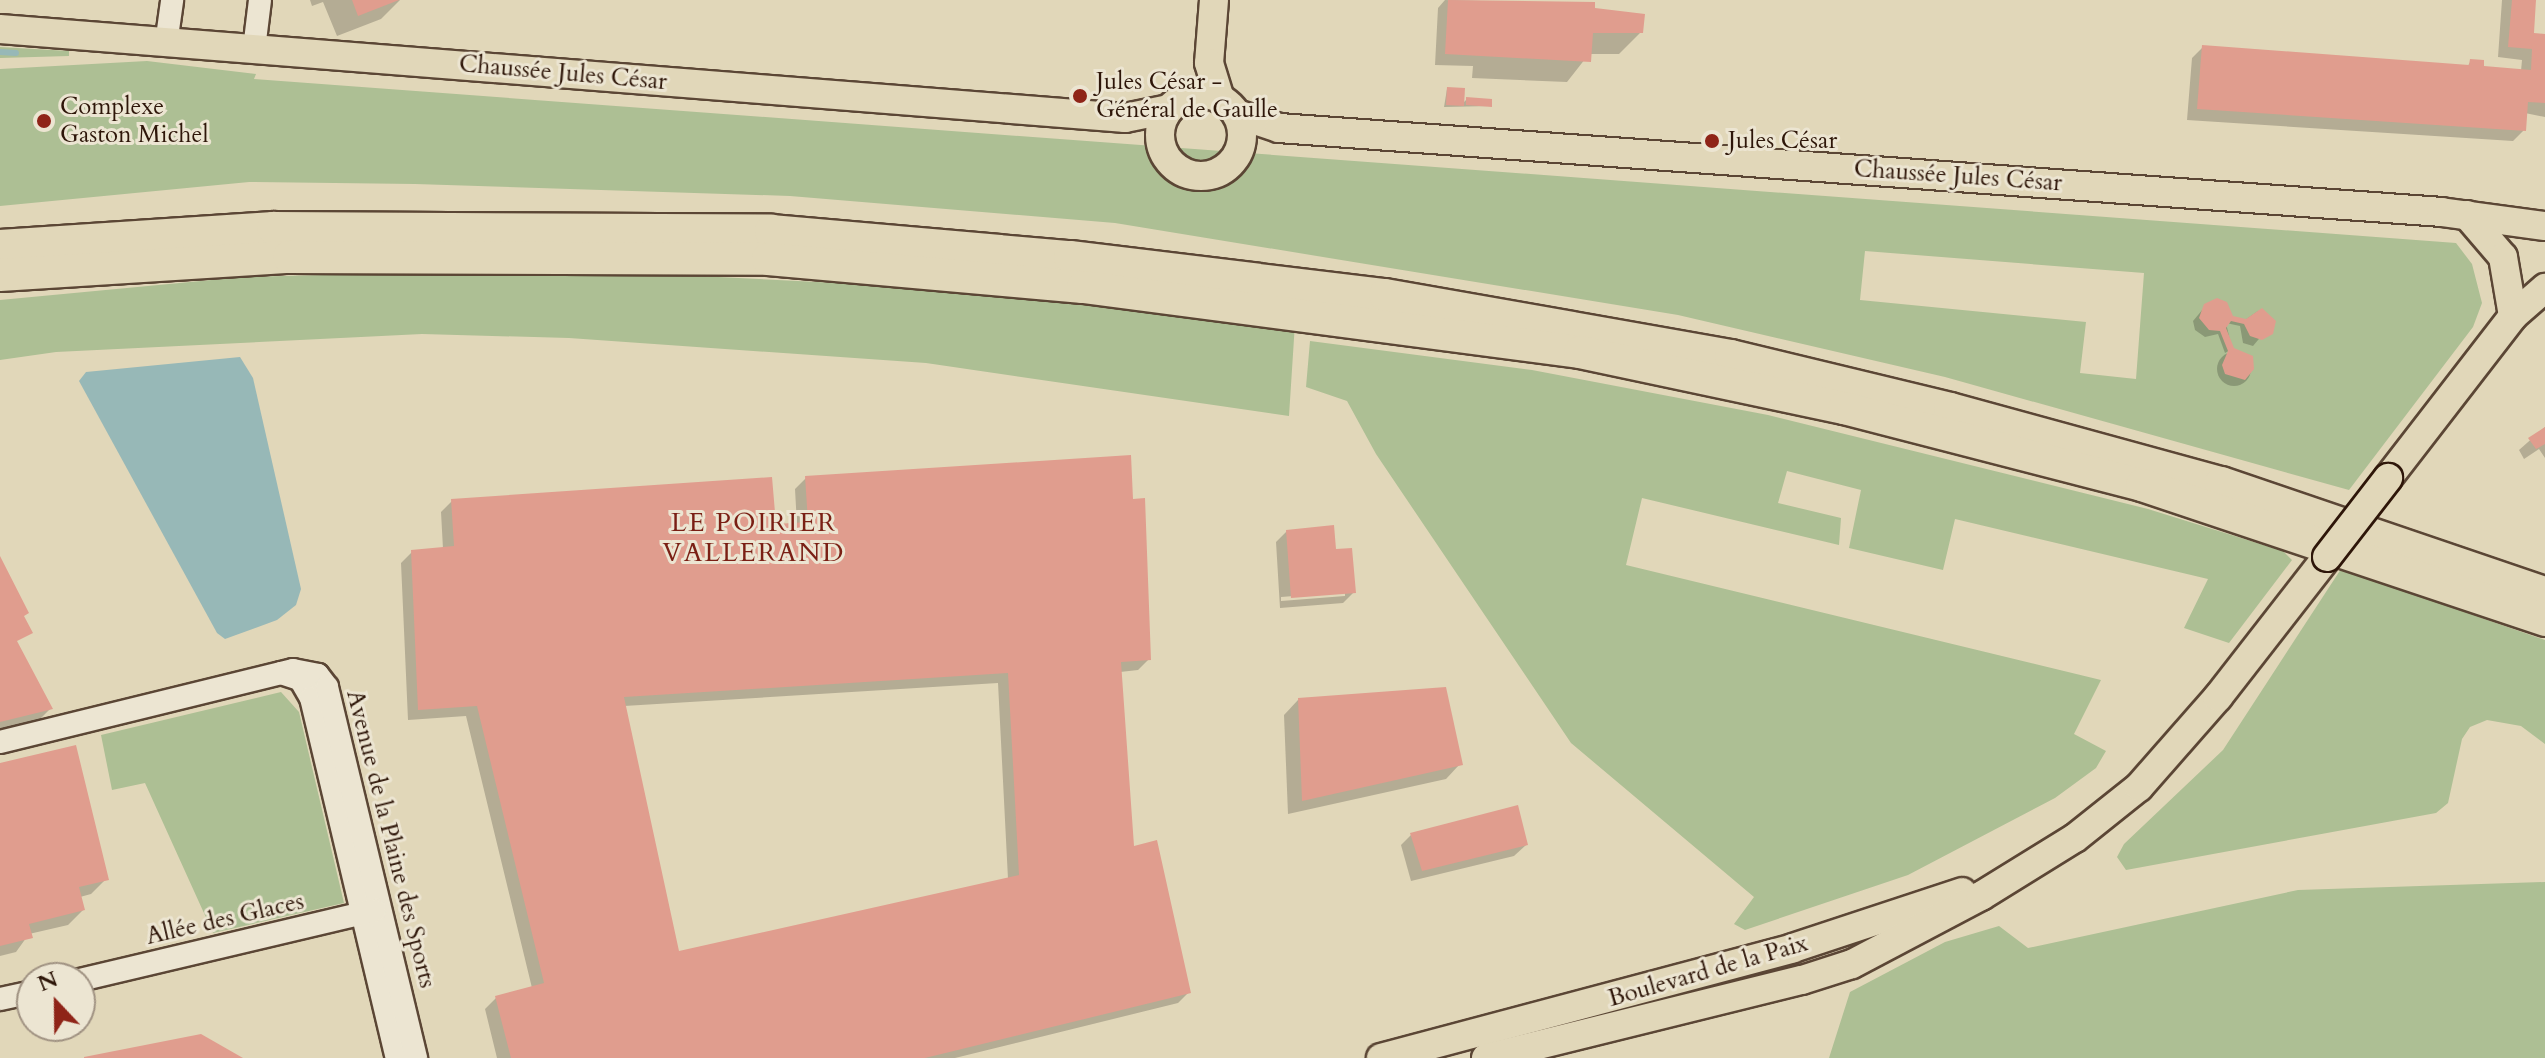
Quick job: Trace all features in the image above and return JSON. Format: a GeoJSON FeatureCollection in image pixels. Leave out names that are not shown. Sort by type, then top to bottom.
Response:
{"type":"FeatureCollection","features":[{"type":"Feature","properties":{"kind":"highway"},"geometry":{"type":"LineString","coordinates":[[0,246],[273,228],[771,231],[1070,257],[1385,295],[1731,356],[1950,409],[2221,483],[2545,593]]}},
{"type":"Feature","properties":{"kind":"highway"},"geometry":{"type":"LineString","coordinates":[[0,275],[289,257],[814,261],[1083,287],[1580,352],[1844,408],[2142,485],[2545,620]]}},
{"type":"Feature","properties":{"kind":"main road"},"geometry":{"type":"LineString","coordinates":[[1125,118],[1160,143],[1171,163],[1197,176],[1222,170],[1241,146],[1229,106],[1209,63],[1214,0]]}},
{"type":"Feature","properties":{"kind":"main road","name":"Chaussée Jules César"},"geometry":{"type":"LineString","coordinates":[[0,29],[1125,118],[1179,102]]}},
{"type":"Feature","properties":{"kind":"main road"},"geometry":{"type":"LineString","coordinates":[[1160,143],[1179,102],[1209,63]]}},
{"type":"Feature","properties":{"kind":"main road"},"geometry":{"type":"LineString","coordinates":[[1179,102],[1229,106]]}},
{"type":"Feature","properties":{"kind":"main road","name":"Chaussée Jules César"},"geometry":{"type":"LineString","coordinates":[[1229,106],[1279,128],[2467,215],[2544,227]]}},
{"type":"Feature","properties":{"kind":"main road","name":"Chaussée Jules César"},"geometry":{"type":"LineString","coordinates":[[1241,146],[1279,128]]}},
{"type":"Feature","properties":{"kind":"main road"},"geometry":{"type":"LineString","coordinates":[[2467,215],[2503,257],[2513,316]]}},
{"type":"Feature","properties":{"kind":"main road","name":"Boulevard de la Paix"},"geometry":{"type":"LineString","coordinates":[[1486,1058],[1852,964],[1952,913],[2113,810],[2171,753],[2513,316],[2544,290]]}},
{"type":"Feature","properties":{"kind":"main road","name":"Boulevard de la Paix"},"geometry":{"type":"LineString","coordinates":[[1381,1058],[1793,948],[2029,865]]}},
{"type":"Feature","properties":{"kind":"street"},"geometry":{"type":"LineString","coordinates":[[168,30],[172,0]]}},
{"type":"Feature","properties":{"kind":"street"},"geometry":{"type":"LineString","coordinates":[[254,49],[260,0]]}},
{"type":"Feature","properties":{"kind":"street","name":"Avenue de la Plaine des Sports"},"geometry":{"type":"LineString","coordinates":[[0,742],[279,673],[300,679],[311,698],[416,1058]]}},
{"type":"Feature","properties":{"kind":"street","name":"Avenue de la Plaine des Sports"},"geometry":{"type":"LineString","coordinates":[[372,911],[397,1058]]}},
{"type":"Feature","properties":{"kind":"street","name":"Allée des Glaces"},"geometry":{"type":"LineString","coordinates":[[96,976],[372,911]]}},
{"type":"Feature","properties":{"kind":"green space"},"geometry":{"type":"Polygon","coordinates":[[[0,47],[69,51],[69,56],[0,58],[0,47]]]}},
{"type":"Feature","properties":{"kind":"green space"},"geometry":{"type":"Polygon","coordinates":[[[147,61],[256,74],[254,79],[2456,243],[2472,264],[2482,303],[2473,327],[2349,490],[1945,377],[1678,315],[1115,223],[790,196],[415,184],[249,182],[0,206],[0,69],[147,61]],[[1865,251],[1860,300],[2086,322],[2080,373],[2136,379],[2144,273],[1865,251]]]}},
{"type":"Feature","properties":{"kind":"green space"},"geometry":{"type":"Polygon","coordinates":[[[556,269],[980,290],[1295,323],[1289,416],[926,363],[569,338],[422,334],[56,352],[0,360],[0,300],[243,277],[556,269]]]}},
{"type":"Feature","properties":{"kind":"green space"},"geometry":{"type":"Polygon","coordinates":[[[1310,341],[1532,370],[1768,415],[2148,509],[2283,551],[2292,560],[2229,643],[2184,628],[2208,579],[1955,519],[1943,570],[1849,548],[1861,490],[1787,471],[1778,503],[1841,518],[1839,545],[1642,498],[1626,565],[2101,680],[2074,734],[2106,751],[2096,768],[2055,798],[1908,875],[1745,930],[1734,924],[1754,897],[1571,743],[1376,454],[1347,401],[1306,387],[1310,341]]]}},
{"type":"Feature","properties":{"kind":"green space"},"geometry":{"type":"Polygon","coordinates":[[[2341,569],[2545,640],[2545,744],[2521,726],[2487,720],[2470,727],[2462,739],[2448,803],[2436,813],[2126,870],[2117,857],[2124,844],[2223,750],[2341,569]]]}},
{"type":"Feature","properties":{"kind":"green space"},"geometry":{"type":"Polygon","coordinates":[[[281,692],[299,712],[344,903],[213,933],[145,783],[112,790],[101,735],[281,692]]]}},
{"type":"Feature","properties":{"kind":"green space"},"geometry":{"type":"Polygon","coordinates":[[[2545,882],[2545,1058],[1829,1058],[1850,992],[1945,942],[1999,926],[2028,948],[2298,890],[2545,882]]]}},
{"type":"Feature","properties":{"kind":"water"},"geometry":{"type":"Polygon","coordinates":[[[240,357],[253,378],[301,589],[296,605],[277,620],[225,639],[217,633],[79,381],[86,372],[240,357]]]}},
{"type":"Feature","properties":{"kind":"building"},"geometry":{"type":"Polygon","coordinates":[[[352,0],[399,0],[358,16],[352,0]]]}},
{"type":"Feature","properties":{"kind":"building"},"geometry":{"type":"Polygon","coordinates":[[[1448,0],[1595,2],[1595,8],[1645,14],[1643,33],[1593,33],[1591,62],[1445,54],[1448,0]]]}},
{"type":"Feature","properties":{"kind":"building"},"geometry":{"type":"Polygon","coordinates":[[[2512,0],[2536,0],[2534,33],[2545,34],[2545,103],[2528,102],[2526,131],[2197,109],[2202,45],[2469,65],[2470,59],[2484,60],[2484,66],[2531,70],[2532,49],[2508,47],[2512,0]]]}},
{"type":"Feature","properties":{"kind":"building"},"geometry":{"type":"Polygon","coordinates":[[[1447,87],[1465,88],[1464,106],[1446,105],[1447,87]]]}},
{"type":"Feature","properties":{"kind":"building"},"geometry":{"type":"Polygon","coordinates":[[[1466,97],[1492,99],[1492,107],[1466,105],[1466,97]]]}},
{"type":"Feature","properties":{"kind":"building"},"geometry":{"type":"Polygon","coordinates":[[[2217,298],[2227,302],[2233,316],[2246,319],[2262,308],[2276,321],[2273,334],[2262,340],[2250,336],[2244,324],[2231,321],[2226,328],[2234,348],[2253,356],[2254,369],[2245,380],[2225,374],[2222,365],[2228,351],[2220,331],[2209,330],[2199,318],[2204,304],[2217,298]]]}},
{"type":"Feature","properties":{"kind":"building"},"geometry":{"type":"Polygon","coordinates":[[[2545,427],[2545,444],[2536,449],[2528,438],[2545,427]]]}},
{"type":"Feature","properties":{"kind":"building"},"geometry":{"type":"Polygon","coordinates":[[[1131,455],[1133,499],[1145,498],[1151,660],[1121,662],[1134,846],[1157,840],[1191,993],[925,1058],[511,1058],[495,996],[544,983],[477,706],[418,710],[411,550],[454,546],[451,499],[772,477],[776,524],[808,522],[805,476],[1131,455]],[[1008,673],[624,697],[679,951],[1019,875],[1008,673]]]}},
{"type":"Feature","properties":{"kind":"building"},"geometry":{"type":"Polygon","coordinates":[[[1334,525],[1336,549],[1352,548],[1356,593],[1291,598],[1286,530],[1334,525]]]}},
{"type":"Feature","properties":{"kind":"building"},"geometry":{"type":"Polygon","coordinates":[[[0,556],[29,613],[24,616],[33,633],[17,641],[53,709],[0,722],[0,556]]]}},
{"type":"Feature","properties":{"kind":"building"},"geometry":{"type":"Polygon","coordinates":[[[1446,687],[1463,765],[1302,801],[1298,698],[1446,687]]]}},
{"type":"Feature","properties":{"kind":"building"},"geometry":{"type":"Polygon","coordinates":[[[76,745],[109,880],[79,887],[85,910],[29,924],[33,938],[0,946],[0,763],[76,745]]]}},
{"type":"Feature","properties":{"kind":"building"},"geometry":{"type":"Polygon","coordinates":[[[1518,805],[1528,845],[1422,871],[1410,833],[1518,805]]]}},
{"type":"Feature","properties":{"kind":"building"},"geometry":{"type":"Polygon","coordinates":[[[201,1034],[243,1058],[84,1058],[84,1057],[201,1034]]]}},
{"type":"Feature","properties":{"kind":"waterway"},"geometry":{"type":"LineString","coordinates":[[0,52],[16,53]]}},
{"type":"Feature","properties":{"kind":"place","name":"Jules César - Général de Gaulle"},"geometry":{"type":"Point","coordinates":[1080,96]}},
{"type":"Feature","properties":{"kind":"place","name":"Complexe Gaston Michel"},"geometry":{"type":"Point","coordinates":[44,121]}},
{"type":"Feature","properties":{"kind":"place","name":"Jules César"},"geometry":{"type":"Point","coordinates":[1712,141]}},
{"type":"Feature","properties":{"kind":"district","name":"LE POIRIER VALLERAND"},"geometry":{"type":"Point","coordinates":[754,538]}}]}
